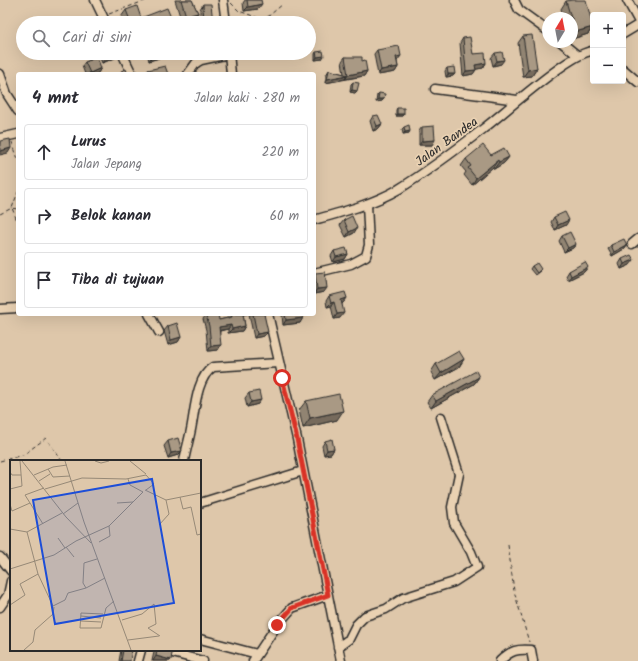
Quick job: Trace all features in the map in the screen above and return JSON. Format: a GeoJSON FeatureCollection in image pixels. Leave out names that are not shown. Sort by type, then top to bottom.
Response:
{"type":"FeatureCollection","features":[{"type":"Feature","properties":{"kind":"street"},"geometry":{"type":"LineString","coordinates":[[95,0],[103,16]]}},
{"type":"Feature","properties":{"kind":"street"},"geometry":{"type":"LineString","coordinates":[[223,0],[225,16]]}},
{"type":"Feature","properties":{"kind":"street"},"geometry":{"type":"LineString","coordinates":[[514,0],[519,10],[542,26]]}},
{"type":"Feature","properties":{"kind":"street"},"geometry":{"type":"LineString","coordinates":[[627,0],[638,20]]}},
{"type":"Feature","properties":{"kind":"street"},"geometry":{"type":"LineString","coordinates":[[626,32],[638,25]]}},
{"type":"Feature","properties":{"kind":"street"},"geometry":{"type":"LineString","coordinates":[[568,48],[577,55],[590,52]]}},
{"type":"Feature","properties":{"kind":"street","name":"Jalan Bandea"},"geometry":{"type":"LineString","coordinates":[[316,219],[367,204],[389,194],[425,172],[483,129],[517,100],[577,55]]}},
{"type":"Feature","properties":{"kind":"street"},"geometry":{"type":"LineString","coordinates":[[125,60],[131,72]]}},
{"type":"Feature","properties":{"kind":"street"},"geometry":{"type":"LineString","coordinates":[[189,72],[200,60]]}},
{"type":"Feature","properties":{"kind":"street"},"geometry":{"type":"LineString","coordinates":[[230,60],[231,72]]}},
{"type":"Feature","properties":{"kind":"street"},"geometry":{"type":"LineString","coordinates":[[626,72],[638,82]]}},
{"type":"Feature","properties":{"kind":"street"},"geometry":{"type":"LineString","coordinates":[[0,74],[7,94],[16,108]]}},
{"type":"Feature","properties":{"kind":"street"},"geometry":{"type":"LineString","coordinates":[[435,89],[517,100]]}},
{"type":"Feature","properties":{"kind":"street"},"geometry":{"type":"LineString","coordinates":[[3,139],[16,135]]}},
{"type":"Feature","properties":{"kind":"street"},"geometry":{"type":"LineString","coordinates":[[316,273],[351,264],[366,256],[369,245],[367,204]]}},
{"type":"Feature","properties":{"kind":"street"},"geometry":{"type":"LineString","coordinates":[[0,310],[16,308]]}},
{"type":"Feature","properties":{"kind":"street"},"geometry":{"type":"LineString","coordinates":[[150,316],[159,332]]}},
{"type":"Feature","properties":{"kind":"street"},"geometry":{"type":"LineString","coordinates":[[268,316],[303,470],[341,661]]}},
{"type":"Feature","properties":{"kind":"street"},"geometry":{"type":"LineString","coordinates":[[184,460],[197,398],[200,387],[209,369],[213,367],[279,363]]}},
{"type":"Feature","properties":{"kind":"street"},"geometry":{"type":"LineString","coordinates":[[338,647],[349,639],[356,624],[365,616],[386,609],[403,598],[454,582],[477,567],[471,552],[454,523],[452,507],[459,474],[447,443],[441,417]]}},
{"type":"Feature","properties":{"kind":"street"},"geometry":{"type":"LineString","coordinates":[[201,503],[303,470]]}},
{"type":"Feature","properties":{"kind":"street"},"geometry":{"type":"LineString","coordinates":[[0,557],[10,570]]}},
{"type":"Feature","properties":{"kind":"street"},"geometry":{"type":"LineString","coordinates":[[0,607],[8,595],[10,586]]}},
{"type":"Feature","properties":{"kind":"street"},"geometry":{"type":"LineString","coordinates":[[201,639],[255,658],[277,625],[292,608],[328,595]]}},
{"type":"Feature","properties":{"kind":"street"},"geometry":{"type":"LineString","coordinates":[[500,661],[509,652],[517,649],[532,650],[533,661]]}},
{"type":"Feature","properties":{"kind":"street"},"geometry":{"type":"LineString","coordinates":[[138,661],[141,651]]}},
{"type":"Feature","properties":{"kind":"street"},"geometry":{"type":"LineString","coordinates":[[165,651],[203,661]]}},
{"type":"Feature","properties":{"kind":"path"},"geometry":{"type":"LineString","coordinates":[[112,16],[147,0]]}},
{"type":"Feature","properties":{"kind":"path"},"geometry":{"type":"LineString","coordinates":[[228,0],[239,12],[252,16]]}},
{"type":"Feature","properties":{"kind":"path"},"geometry":{"type":"LineString","coordinates":[[269,16],[283,4]]}},
{"type":"Feature","properties":{"kind":"path"},"geometry":{"type":"LineString","coordinates":[[3,139],[12,142],[16,153]]}},
{"type":"Feature","properties":{"kind":"path"},"geometry":{"type":"LineString","coordinates":[[16,197],[12,208],[16,218]]}},
{"type":"Feature","properties":{"kind":"path"},"geometry":{"type":"LineString","coordinates":[[0,214],[12,208],[16,209]]}},
{"type":"Feature","properties":{"kind":"path"},"geometry":{"type":"LineString","coordinates":[[0,461],[23,455],[46,438],[61,460]]}},
{"type":"Feature","properties":{"kind":"path"},"geometry":{"type":"LineString","coordinates":[[508,545],[514,591],[532,650]]}},
{"type":"Feature","properties":{"kind":"building"},"geometry":{"type":"Polygon","coordinates":[[[181,0],[192,0],[198,13],[186,16],[181,0]]]}},
{"type":"Feature","properties":{"kind":"building"},"geometry":{"type":"Polygon","coordinates":[[[247,0],[261,0],[262,4],[248,7],[247,0]]]}},
{"type":"Feature","properties":{"kind":"building"},"geometry":{"type":"Polygon","coordinates":[[[586,0],[590,15],[590,28],[578,31],[578,12],[569,12],[566,1],[586,0]]]}},
{"type":"Feature","properties":{"kind":"building"},"geometry":{"type":"Polygon","coordinates":[[[203,4],[211,4],[212,16],[204,16],[203,4]]]}},
{"type":"Feature","properties":{"kind":"building"},"geometry":{"type":"Polygon","coordinates":[[[137,6],[140,16],[128,16],[126,10],[137,6]]]}},
{"type":"Feature","properties":{"kind":"building"},"geometry":{"type":"Polygon","coordinates":[[[167,8],[170,16],[146,16],[167,8]]]}},
{"type":"Feature","properties":{"kind":"building"},"geometry":{"type":"Polygon","coordinates":[[[532,35],[537,68],[528,70],[523,36],[532,35]]]}},
{"type":"Feature","properties":{"kind":"building"},"geometry":{"type":"Polygon","coordinates":[[[470,37],[473,54],[485,53],[486,63],[475,65],[476,70],[466,71],[463,38],[470,37]]]}},
{"type":"Feature","properties":{"kind":"building"},"geometry":{"type":"Polygon","coordinates":[[[399,46],[401,56],[396,57],[398,67],[381,70],[377,50],[399,46]]]}},
{"type":"Feature","properties":{"kind":"building"},"geometry":{"type":"Polygon","coordinates":[[[323,51],[324,56],[317,57],[316,52],[323,51]]]}},
{"type":"Feature","properties":{"kind":"building"},"geometry":{"type":"Polygon","coordinates":[[[502,52],[504,60],[497,61],[495,53],[502,52]]]}},
{"type":"Feature","properties":{"kind":"building"},"geometry":{"type":"Polygon","coordinates":[[[345,57],[362,57],[362,61],[365,60],[367,71],[348,75],[345,57]]]}},
{"type":"Feature","properties":{"kind":"building"},"geometry":{"type":"Polygon","coordinates":[[[90,60],[98,60],[101,68],[90,72],[85,62],[90,60]]]}},
{"type":"Feature","properties":{"kind":"building"},"geometry":{"type":"Polygon","coordinates":[[[165,66],[167,72],[148,72],[148,70],[165,66]]]}},
{"type":"Feature","properties":{"kind":"building"},"geometry":{"type":"Polygon","coordinates":[[[454,67],[455,74],[448,74],[447,68],[454,67]]]}},
{"type":"Feature","properties":{"kind":"building"},"geometry":{"type":"Polygon","coordinates":[[[126,69],[127,72],[121,72],[126,69]]]}},
{"type":"Feature","properties":{"kind":"building"},"geometry":{"type":"Polygon","coordinates":[[[329,70],[348,75],[327,79],[329,70]]]}},
{"type":"Feature","properties":{"kind":"building"},"geometry":{"type":"Polygon","coordinates":[[[353,82],[359,83],[357,91],[352,90],[353,82]]]}},
{"type":"Feature","properties":{"kind":"building"},"geometry":{"type":"Polygon","coordinates":[[[379,93],[385,94],[384,99],[378,99],[379,93]]]}},
{"type":"Feature","properties":{"kind":"building"},"geometry":{"type":"Polygon","coordinates":[[[397,108],[404,108],[404,114],[397,114],[397,108]]]}},
{"type":"Feature","properties":{"kind":"building"},"geometry":{"type":"Polygon","coordinates":[[[378,115],[382,124],[377,126],[373,116],[378,115]]]}},
{"type":"Feature","properties":{"kind":"building"},"geometry":{"type":"Polygon","coordinates":[[[409,125],[410,131],[405,132],[404,127],[409,125]]]}},
{"type":"Feature","properties":{"kind":"building"},"geometry":{"type":"Polygon","coordinates":[[[434,126],[435,140],[422,141],[422,127],[434,126]]]}},
{"type":"Feature","properties":{"kind":"building"},"geometry":{"type":"Polygon","coordinates":[[[10,139],[11,148],[0,151],[0,141],[10,139]]]}},
{"type":"Feature","properties":{"kind":"building"},"geometry":{"type":"Polygon","coordinates":[[[483,145],[491,155],[504,148],[509,157],[499,162],[498,160],[476,178],[468,168],[471,166],[466,159],[483,145]]]}},
{"type":"Feature","properties":{"kind":"building"},"geometry":{"type":"Polygon","coordinates":[[[565,212],[569,220],[558,225],[554,217],[565,212]]]}},
{"type":"Feature","properties":{"kind":"building"},"geometry":{"type":"Polygon","coordinates":[[[352,216],[357,228],[349,232],[344,220],[352,216]]]}},
{"type":"Feature","properties":{"kind":"building"},"geometry":{"type":"Polygon","coordinates":[[[570,232],[576,244],[568,248],[562,236],[570,232]]]}},
{"type":"Feature","properties":{"kind":"building"},"geometry":{"type":"Polygon","coordinates":[[[624,239],[627,245],[614,252],[611,245],[624,239]]]}},
{"type":"Feature","properties":{"kind":"building"},"geometry":{"type":"Polygon","coordinates":[[[346,248],[348,254],[336,257],[334,251],[346,248]]]}},
{"type":"Feature","properties":{"kind":"building"},"geometry":{"type":"Polygon","coordinates":[[[631,255],[634,260],[624,264],[622,259],[631,255]]]}},
{"type":"Feature","properties":{"kind":"building"},"geometry":{"type":"Polygon","coordinates":[[[585,262],[588,267],[571,276],[569,271],[585,262]]]}},
{"type":"Feature","properties":{"kind":"building"},"geometry":{"type":"Polygon","coordinates":[[[537,263],[541,269],[537,273],[532,266],[537,263]]]}},
{"type":"Feature","properties":{"kind":"building"},"geometry":{"type":"Polygon","coordinates":[[[325,272],[327,288],[317,289],[316,273],[325,272]]]}},
{"type":"Feature","properties":{"kind":"building"},"geometry":{"type":"Polygon","coordinates":[[[345,292],[347,298],[341,300],[344,313],[337,314],[334,302],[331,303],[329,296],[345,292]]]}},
{"type":"Feature","properties":{"kind":"building"},"geometry":{"type":"Polygon","coordinates":[[[206,316],[218,316],[219,320],[232,316],[243,316],[245,326],[232,329],[231,325],[219,327],[221,345],[211,346],[206,316]]]}},
{"type":"Feature","properties":{"kind":"building"},"geometry":{"type":"Polygon","coordinates":[[[253,316],[264,316],[268,332],[257,334],[253,316]]]}},
{"type":"Feature","properties":{"kind":"building"},"geometry":{"type":"Polygon","coordinates":[[[285,316],[303,316],[303,318],[286,320],[285,316]]]}},
{"type":"Feature","properties":{"kind":"building"},"geometry":{"type":"Polygon","coordinates":[[[177,323],[181,337],[171,340],[168,326],[177,323]]]}},
{"type":"Feature","properties":{"kind":"building"},"geometry":{"type":"Polygon","coordinates":[[[459,351],[464,359],[441,373],[436,364],[459,351]]]}},
{"type":"Feature","properties":{"kind":"building"},"geometry":{"type":"Polygon","coordinates":[[[476,371],[479,377],[436,401],[432,395],[476,371]]]}},
{"type":"Feature","properties":{"kind":"building"},"geometry":{"type":"Polygon","coordinates":[[[259,391],[261,400],[251,402],[249,393],[259,391]]]}},
{"type":"Feature","properties":{"kind":"building"},"geometry":{"type":"Polygon","coordinates":[[[339,394],[343,411],[310,418],[306,401],[339,394]]]}},
{"type":"Feature","properties":{"kind":"building"},"geometry":{"type":"Polygon","coordinates":[[[178,438],[182,451],[171,453],[168,441],[178,438]]]}},
{"type":"Feature","properties":{"kind":"building"},"geometry":{"type":"Polygon","coordinates":[[[332,439],[334,449],[327,450],[325,441],[332,439]]]}},
{"type":"Feature","properties":{"kind":"building"},"geometry":{"type":"Polygon","coordinates":[[[123,651],[132,651],[130,661],[121,661],[123,651]]]}},
{"type":"Feature","properties":{"kind":"building"},"geometry":{"type":"Polygon","coordinates":[[[157,651],[167,651],[172,653],[171,660],[156,656],[157,651]]]}},
{"type":"Feature","properties":{"kind":"route"},"geometry":{"type":"LineString","coordinates":[[277,625],[292,608],[298,604],[328,595],[297,439],[282,378]]}}]}
